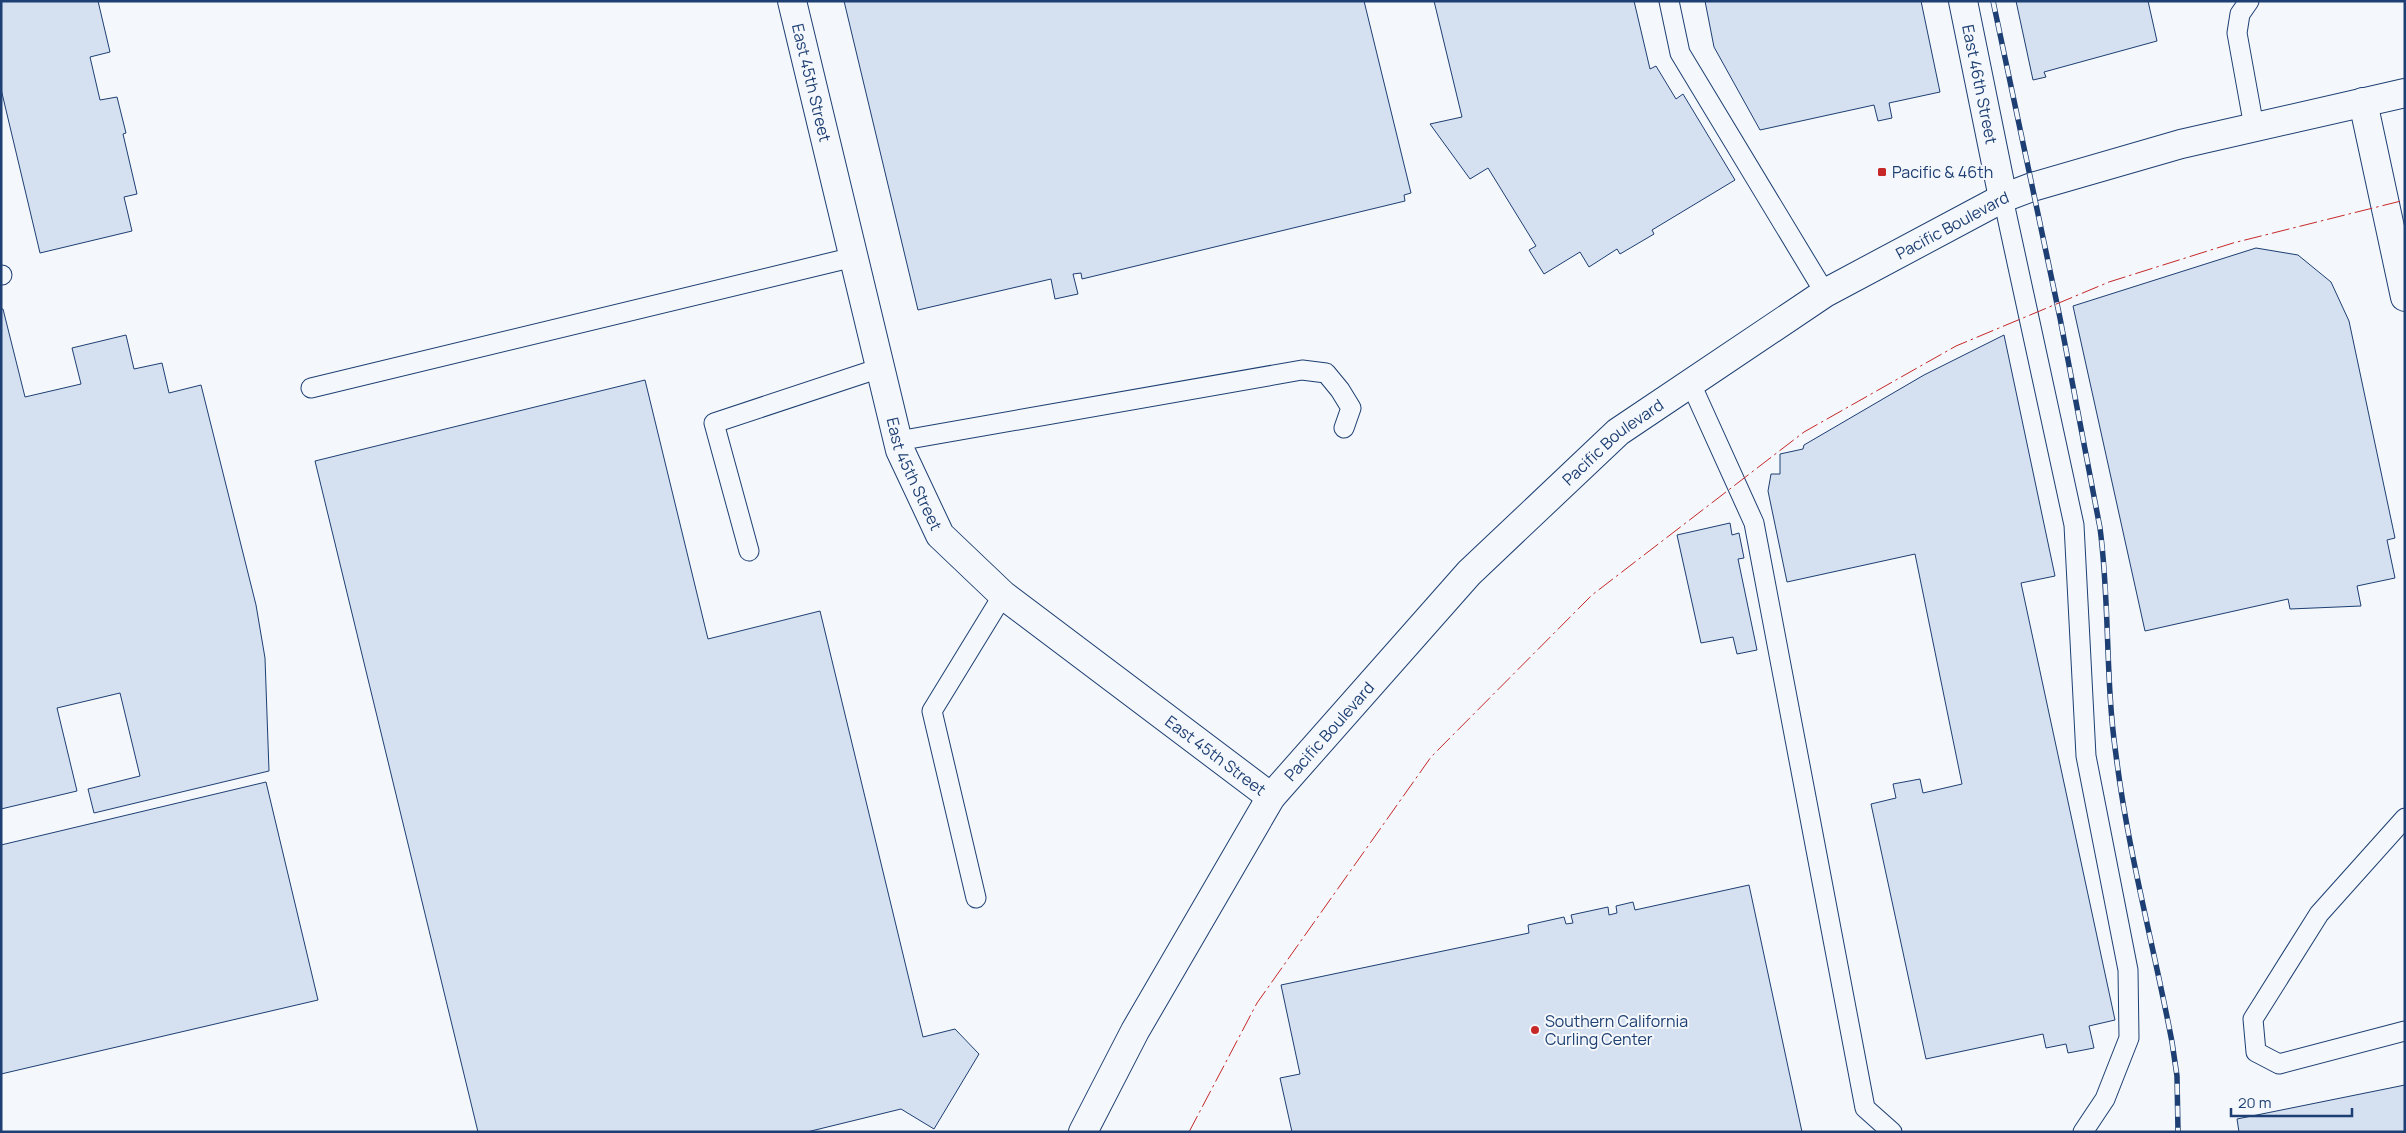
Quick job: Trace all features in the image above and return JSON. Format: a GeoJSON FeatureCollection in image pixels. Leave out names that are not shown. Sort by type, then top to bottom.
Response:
{"type":"FeatureCollection","features":[{"type":"Feature","properties":{"kind":"main road","name":"East 45th Street"},"geometry":{"type":"LineString","coordinates":[[792,1],[900,450],[940,535],[1003,595],[1271,797]]}},
{"type":"Feature","properties":{"kind":"main road","name":"East 46th Street"},"geometry":{"type":"LineString","coordinates":[[1963,1],[2003,198]]}},
{"type":"Feature","properties":{"kind":"main road","name":"Pacific Boulevard"},"geometry":{"type":"LineString","coordinates":[[1084,1132],[1135,1031],[1271,797],[1469,573],[1618,432],[1825,293],[2003,198],[2032,187],[2181,144],[2405,93]]}},
{"type":"Feature","properties":{"kind":"main road"},"geometry":{"type":"LineString","coordinates":[[2363,102],[2405,297]]}},
{"type":"Feature","properties":{"kind":"lane"},"geometry":{"type":"LineString","coordinates":[[1668,1],[1680,53],[1825,293]]}},
{"type":"Feature","properties":{"kind":"lane"},"geometry":{"type":"LineString","coordinates":[[2249,1],[2240,14],[2237,33],[2254,127]]}},
{"type":"Feature","properties":{"kind":"lane"},"geometry":{"type":"LineString","coordinates":[[2003,198],[2074,525],[2086,756],[2128,970],[2129,1038],[2104,1098],[2083,1132]]}},
{"type":"Feature","properties":{"kind":"lane"},"geometry":{"type":"LineString","coordinates":[[311,388],[854,257]]}},
{"type":"Feature","properties":{"kind":"lane"},"geometry":{"type":"LineString","coordinates":[[748,551],[714,423],[880,368]]}},
{"type":"Feature","properties":{"kind":"lane"},"geometry":{"type":"LineString","coordinates":[[898,441],[1302,370],[1326,373],[1340,390],[1351,408],[1344,428]]}},
{"type":"Feature","properties":{"kind":"lane"},"geometry":{"type":"LineString","coordinates":[[1691,384],[1754,523],[1865,1108],[1892,1132]]}},
{"type":"Feature","properties":{"kind":"lane"},"geometry":{"type":"LineString","coordinates":[[976,898],[932,710],[1003,595]]}},
{"type":"Feature","properties":{"kind":"lane"},"geometry":{"type":"LineString","coordinates":[[2405,818],[2319,914],[2253,1019],[2256,1052],[2279,1064],[2405,1031]]}},
{"type":"Feature","properties":{"kind":"building"},"geometry":{"type":"Polygon","coordinates":[[[1,1],[98,1],[110,52],[90,57],[100,100],[117,97],[126,133],[123,134],[137,194],[124,197],[132,231],[40,253],[1,89],[1,1]]]}},
{"type":"Feature","properties":{"kind":"building"},"geometry":{"type":"Polygon","coordinates":[[[844,1],[1364,1],[1411,193],[1404,195],[1405,201],[1082,279],[1081,273],[1073,274],[1078,294],[1055,299],[1051,279],[918,310],[844,1]]]}},
{"type":"Feature","properties":{"kind":"building"},"geometry":{"type":"Polygon","coordinates":[[[1434,1],[1634,1],[1650,69],[1656,66],[1676,99],[1683,94],[1735,180],[1652,230],[1654,234],[1620,254],[1617,249],[1589,267],[1580,252],[1544,274],[1529,250],[1536,246],[1488,168],[1470,179],[1430,124],[1462,117],[1434,1]]]}},
{"type":"Feature","properties":{"kind":"building"},"geometry":{"type":"Polygon","coordinates":[[[1705,1],[1921,1],[1940,92],[1889,103],[1892,118],[1878,121],[1874,105],[1760,130],[1714,47],[1705,1]]]}},
{"type":"Feature","properties":{"kind":"building"},"geometry":{"type":"Polygon","coordinates":[[[2016,1],[2148,1],[2157,41],[2044,72],[2046,77],[2033,80],[2016,1]]]}},
{"type":"Feature","properties":{"kind":"building"},"geometry":{"type":"Polygon","coordinates":[[[2256,248],[2298,255],[2331,282],[2349,321],[2395,538],[2387,540],[2395,578],[2357,586],[2361,606],[2290,609],[2288,599],[2145,631],[2073,306],[2256,248]]]}},
{"type":"Feature","properties":{"kind":"building"},"geometry":{"type":"Polygon","coordinates":[[[1,309],[3,309],[25,397],[81,384],[72,348],[126,335],[134,369],[162,363],[169,393],[201,385],[256,605],[265,658],[269,771],[94,813],[88,789],[140,776],[120,693],[57,708],[77,791],[1,809],[1,309]]]}},
{"type":"Feature","properties":{"kind":"building"},"geometry":{"type":"Polygon","coordinates":[[[2004,335],[2055,576],[2021,583],[2115,1020],[2089,1026],[2094,1048],[2068,1053],[2066,1044],[2046,1048],[2043,1034],[1926,1059],[1871,804],[1896,798],[1893,784],[1920,779],[1923,793],[1962,784],[1915,554],[1787,582],[1768,491],[1771,474],[1780,474],[1780,454],[1803,449],[1804,445],[1924,375],[2004,335]]]}},
{"type":"Feature","properties":{"kind":"building"},"geometry":{"type":"Polygon","coordinates":[[[645,380],[708,639],[820,611],[923,1037],[955,1029],[979,1054],[934,1129],[901,1109],[807,1132],[478,1132],[315,461],[645,380]]]}},
{"type":"Feature","properties":{"kind":"building"},"geometry":{"type":"Polygon","coordinates":[[[1730,523],[1732,535],[1739,533],[1744,558],[1738,559],[1757,650],[1737,654],[1733,637],[1701,643],[1677,535],[1730,523]]]}},
{"type":"Feature","properties":{"kind":"building"},"geometry":{"type":"Polygon","coordinates":[[[266,782],[318,1000],[1,1074],[1,845],[266,782]]]}},
{"type":"Feature","properties":{"kind":"building","name":"Southern California Curling Center"},"geometry":{"type":"Polygon","coordinates":[[[1749,885],[1802,1132],[1292,1132],[1280,1078],[1300,1074],[1281,985],[1529,933],[1528,925],[1564,917],[1566,924],[1573,923],[1571,915],[1608,907],[1609,915],[1617,913],[1616,906],[1633,902],[1635,910],[1749,885]]]}},
{"type":"Feature","properties":{"kind":"building"},"geometry":{"type":"Polygon","coordinates":[[[2405,1085],[2405,1132],[2239,1132],[2237,1119],[2405,1085]]]}},
{"type":"Feature","properties":{"kind":"railway"},"geometry":{"type":"LineString","coordinates":[[1993,1],[2060,318],[2100,528],[2105,584],[2110,698],[2116,755],[2134,863],[2172,1042],[2177,1076],[2178,1132]]}},
{"type":"Feature","properties":{"kind":"power"},"geometry":{"type":"LineString","coordinates":[[1189,1132],[1257,1003],[1431,757],[1592,595],[1804,432],[1956,346],[2109,282],[2233,243],[2405,200]]}},
{"type":"Feature","properties":{"kind":"place","name":"Pacific & 46th"},"geometry":{"type":"Point","coordinates":[1882,172]}},
{"type":"Feature","properties":{"kind":"place","name":"Southern California Curling Center"},"geometry":{"type":"Point","coordinates":[1535,1030]}}]}
